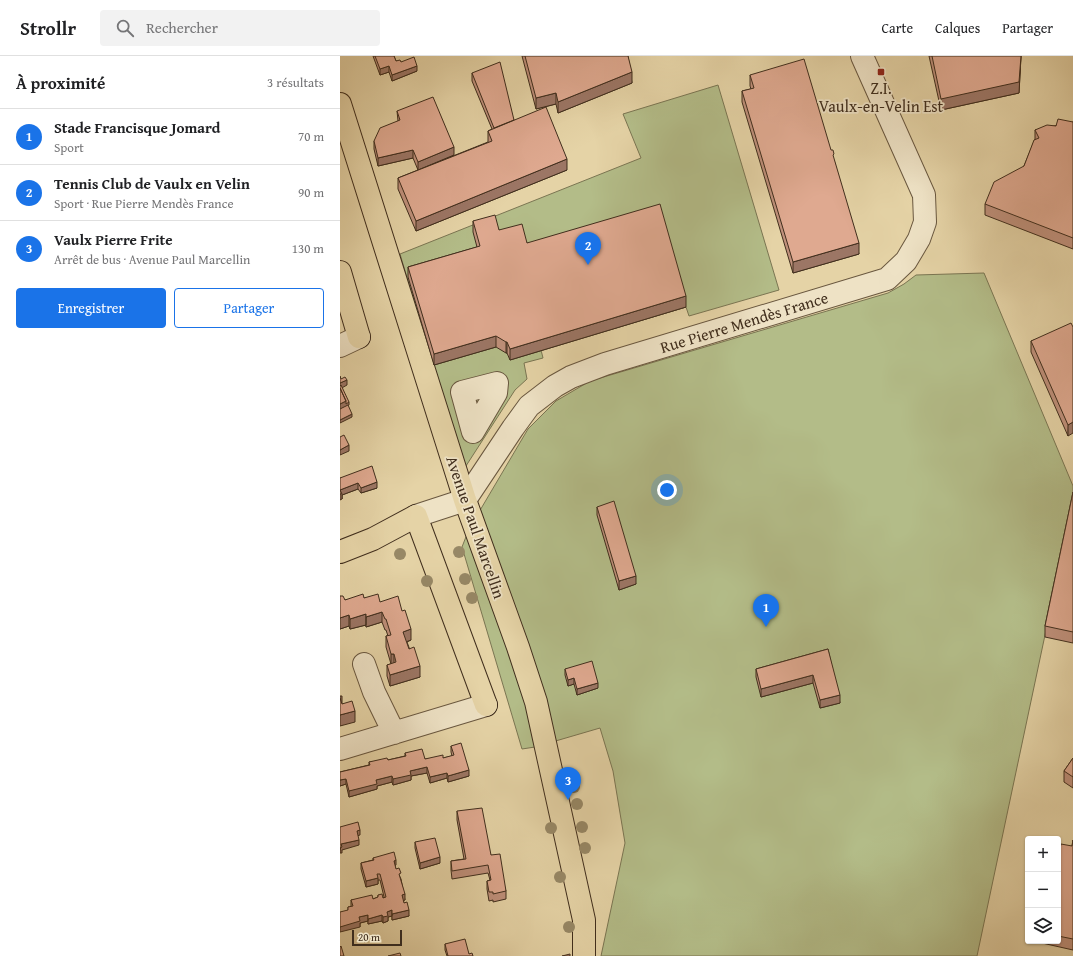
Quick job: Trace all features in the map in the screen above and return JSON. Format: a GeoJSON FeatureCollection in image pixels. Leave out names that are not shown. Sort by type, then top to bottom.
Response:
{"type":"FeatureCollection","features":[{"type":"Feature","properties":{"kind":"main road","name":"Avenue Paul Marcellin"},"geometry":{"type":"LineString","coordinates":[[340,104],[465,500],[518,647],[536,702],[584,920],[584,956]]}},
{"type":"Feature","properties":{"kind":"main road"},"geometry":{"type":"LineString","coordinates":[[340,272],[350,342]]}},
{"type":"Feature","properties":{"kind":"main road"},"geometry":{"type":"LineString","coordinates":[[340,536],[367,526],[416,516]]}},
{"type":"Feature","properties":{"kind":"main road"},"geometry":{"type":"LineString","coordinates":[[340,552],[373,539],[416,516]]}},
{"type":"Feature","properties":{"kind":"main road"},"geometry":{"type":"LineString","coordinates":[[416,516],[486,705]]}},
{"type":"Feature","properties":{"kind":"street","name":"Rue Pierre Mendès France"},"geometry":{"type":"LineString","coordinates":[[465,500],[529,406],[555,386],[571,377],[605,364],[887,278],[906,261],[919,239],[925,222],[924,195],[862,56]]}},
{"type":"Feature","properties":{"kind":"street"},"geometry":{"type":"LineString","coordinates":[[416,516],[465,500]]}},
{"type":"Feature","properties":{"kind":"street"},"geometry":{"type":"LineString","coordinates":[[364,664],[374,692],[394,733]]}},
{"type":"Feature","properties":{"kind":"street"},"geometry":{"type":"LineString","coordinates":[[340,749],[486,705]]}},
{"type":"Feature","properties":{"kind":"green space"},"geometry":{"type":"Polygon","coordinates":[[[718,85],[779,290],[689,316],[686,307],[541,350],[543,358],[524,363],[527,379],[515,390],[464,469],[400,254],[641,158],[623,114],[718,85]]]}},
{"type":"Feature","properties":{"kind":"green space"},"geometry":{"type":"Polygon","coordinates":[[[984,273],[1073,486],[1073,503],[977,956],[601,956],[625,843],[613,771],[600,728],[535,747],[522,749],[462,547],[469,529],[528,429],[556,401],[590,381],[888,293],[916,275],[984,273]]]}},
{"type":"Feature","properties":{"kind":"building"},"geometry":{"type":"Polygon","coordinates":[[[375,56],[394,56],[396,61],[400,60],[401,62],[414,57],[417,66],[392,75],[389,66],[380,69],[375,56]]]}},
{"type":"Feature","properties":{"kind":"building"},"geometry":{"type":"Polygon","coordinates":[[[525,56],[628,56],[632,72],[558,102],[556,93],[536,98],[525,56]]]}},
{"type":"Feature","properties":{"kind":"building"},"geometry":{"type":"Polygon","coordinates":[[[932,56],[1021,56],[1019,82],[941,99],[932,56]]]}},
{"type":"Feature","properties":{"kind":"building"},"geometry":{"type":"Polygon","coordinates":[[[804,59],[831,150],[833,150],[833,155],[859,243],[793,262],[742,91],[754,88],[750,75],[804,59]]]}},
{"type":"Feature","properties":{"kind":"building"},"geometry":{"type":"Polygon","coordinates":[[[500,62],[514,120],[494,128],[472,73],[500,62]]]}},
{"type":"Feature","properties":{"kind":"building"},"geometry":{"type":"Polygon","coordinates":[[[433,97],[454,147],[418,162],[413,150],[378,158],[374,141],[380,128],[400,120],[397,111],[433,97]]]}},
{"type":"Feature","properties":{"kind":"building"},"geometry":{"type":"Polygon","coordinates":[[[546,107],[567,159],[416,221],[398,178],[492,141],[488,131],[546,107]]]}},
{"type":"Feature","properties":{"kind":"building"},"geometry":{"type":"Polygon","coordinates":[[[1058,119],[1073,122],[1073,238],[985,204],[994,182],[1024,166],[1034,140],[1039,138],[1035,130],[1047,125],[1056,126],[1058,119]]]}},
{"type":"Feature","properties":{"kind":"building"},"geometry":{"type":"Polygon","coordinates":[[[660,204],[686,296],[510,349],[507,342],[496,336],[434,354],[408,267],[480,246],[473,221],[495,215],[499,230],[522,224],[527,243],[660,204]]]}},
{"type":"Feature","properties":{"kind":"building"},"geometry":{"type":"Polygon","coordinates":[[[1071,323],[1073,327],[1073,422],[1068,425],[1031,341],[1071,323]]]}},
{"type":"Feature","properties":{"kind":"building"},"geometry":{"type":"Polygon","coordinates":[[[340,376],[341,379],[345,377],[347,380],[340,383],[340,376]]]}},
{"type":"Feature","properties":{"kind":"building"},"geometry":{"type":"Polygon","coordinates":[[[341,385],[349,402],[346,404],[340,388],[341,385]]]}},
{"type":"Feature","properties":{"kind":"building"},"geometry":{"type":"Polygon","coordinates":[[[340,388],[346,401],[340,404],[340,388]]]}},
{"type":"Feature","properties":{"kind":"building"},"geometry":{"type":"Polygon","coordinates":[[[348,405],[352,414],[340,420],[340,409],[348,405]]]}},
{"type":"Feature","properties":{"kind":"building"},"geometry":{"type":"Polygon","coordinates":[[[344,435],[349,445],[340,450],[340,437],[344,435]]]}},
{"type":"Feature","properties":{"kind":"building"},"geometry":{"type":"Polygon","coordinates":[[[372,466],[377,482],[361,488],[358,483],[340,490],[340,478],[372,466]]]}},
{"type":"Feature","properties":{"kind":"building"},"geometry":{"type":"Polygon","coordinates":[[[1073,492],[1073,632],[1045,626],[1073,492]]]}},
{"type":"Feature","properties":{"kind":"building"},"geometry":{"type":"Polygon","coordinates":[[[614,501],[636,576],[619,581],[597,507],[614,501]]]}},
{"type":"Feature","properties":{"kind":"building"},"geometry":{"type":"Polygon","coordinates":[[[363,594],[364,598],[378,594],[380,602],[398,596],[402,611],[405,610],[411,629],[403,632],[409,649],[414,647],[420,666],[390,675],[387,665],[396,662],[394,654],[391,654],[386,636],[391,635],[382,612],[366,617],[366,614],[350,619],[349,615],[340,618],[340,596],[343,596],[345,600],[363,594]]]}},
{"type":"Feature","properties":{"kind":"building"},"geometry":{"type":"Polygon","coordinates":[[[828,649],[840,695],[820,700],[813,675],[761,689],[756,669],[828,649]]]}},
{"type":"Feature","properties":{"kind":"building"},"geometry":{"type":"Polygon","coordinates":[[[592,661],[598,683],[577,689],[574,678],[568,680],[565,669],[592,661]]]}},
{"type":"Feature","properties":{"kind":"building"},"geometry":{"type":"Polygon","coordinates":[[[340,698],[342,704],[352,701],[355,711],[340,715],[340,698]]]}},
{"type":"Feature","properties":{"kind":"building"},"geometry":{"type":"Polygon","coordinates":[[[461,743],[469,770],[448,776],[447,773],[430,777],[427,767],[410,771],[411,775],[393,779],[392,776],[376,780],[377,784],[349,791],[346,779],[340,780],[340,772],[370,765],[369,762],[406,756],[405,753],[422,749],[425,759],[443,755],[443,758],[454,755],[451,746],[461,743]]]}},
{"type":"Feature","properties":{"kind":"building"},"geometry":{"type":"Polygon","coordinates":[[[1073,758],[1073,777],[1064,771],[1073,758]]]}},
{"type":"Feature","properties":{"kind":"building"},"geometry":{"type":"Polygon","coordinates":[[[482,808],[491,855],[500,854],[506,891],[493,894],[493,892],[489,892],[487,881],[491,880],[488,865],[452,871],[451,861],[466,859],[457,811],[482,808]]]}},
{"type":"Feature","properties":{"kind":"building"},"geometry":{"type":"Polygon","coordinates":[[[358,822],[360,830],[357,831],[359,840],[341,844],[342,847],[340,848],[340,827],[358,822]]]}},
{"type":"Feature","properties":{"kind":"building"},"geometry":{"type":"Polygon","coordinates":[[[435,838],[440,857],[420,863],[415,842],[435,838]]]}},
{"type":"Feature","properties":{"kind":"building"},"geometry":{"type":"Polygon","coordinates":[[[1073,840],[1073,939],[1061,937],[1061,844],[1072,846],[1073,840]]]}},
{"type":"Feature","properties":{"kind":"building"},"geometry":{"type":"Polygon","coordinates":[[[394,852],[396,869],[399,868],[401,873],[399,874],[405,894],[402,895],[404,903],[407,902],[409,910],[392,914],[392,910],[387,912],[388,916],[383,917],[382,915],[368,919],[368,915],[359,917],[360,921],[340,927],[340,912],[348,910],[348,907],[353,906],[351,900],[372,895],[373,899],[382,894],[383,898],[386,897],[380,874],[377,874],[378,878],[366,881],[361,863],[374,860],[373,858],[394,852]]]}},
{"type":"Feature","properties":{"kind":"building"},"geometry":{"type":"Polygon","coordinates":[[[465,939],[469,954],[472,953],[473,956],[448,956],[445,944],[465,939]]]}},
{"type":"Feature","properties":{"kind":"building"},"geometry":{"type":"Polygon","coordinates":[[[341,946],[344,956],[340,956],[341,946]]]}},
{"type":"Feature","properties":{"kind":"building"},"geometry":{"type":"Polygon","coordinates":[[[400,953],[401,956],[388,956],[400,953]]]}},
{"type":"Feature","properties":{"kind":"place","name":"Z.I. Vaulx-en-Velin Est"},"geometry":{"type":"Point","coordinates":[881,72]}},
{"type":"Feature","properties":{"kind":"place","name":"Tennis Club de Vaulx en Velin"},"geometry":{"type":"Point","coordinates":[588,265]}},
{"type":"Feature","properties":{"kind":"place","name":"Stade Francisque Jomard"},"geometry":{"type":"Point","coordinates":[766,627]}},
{"type":"Feature","properties":{"kind":"place","name":"Vaulx Pierre Frite"},"geometry":{"type":"Point","coordinates":[568,800]}}]}
